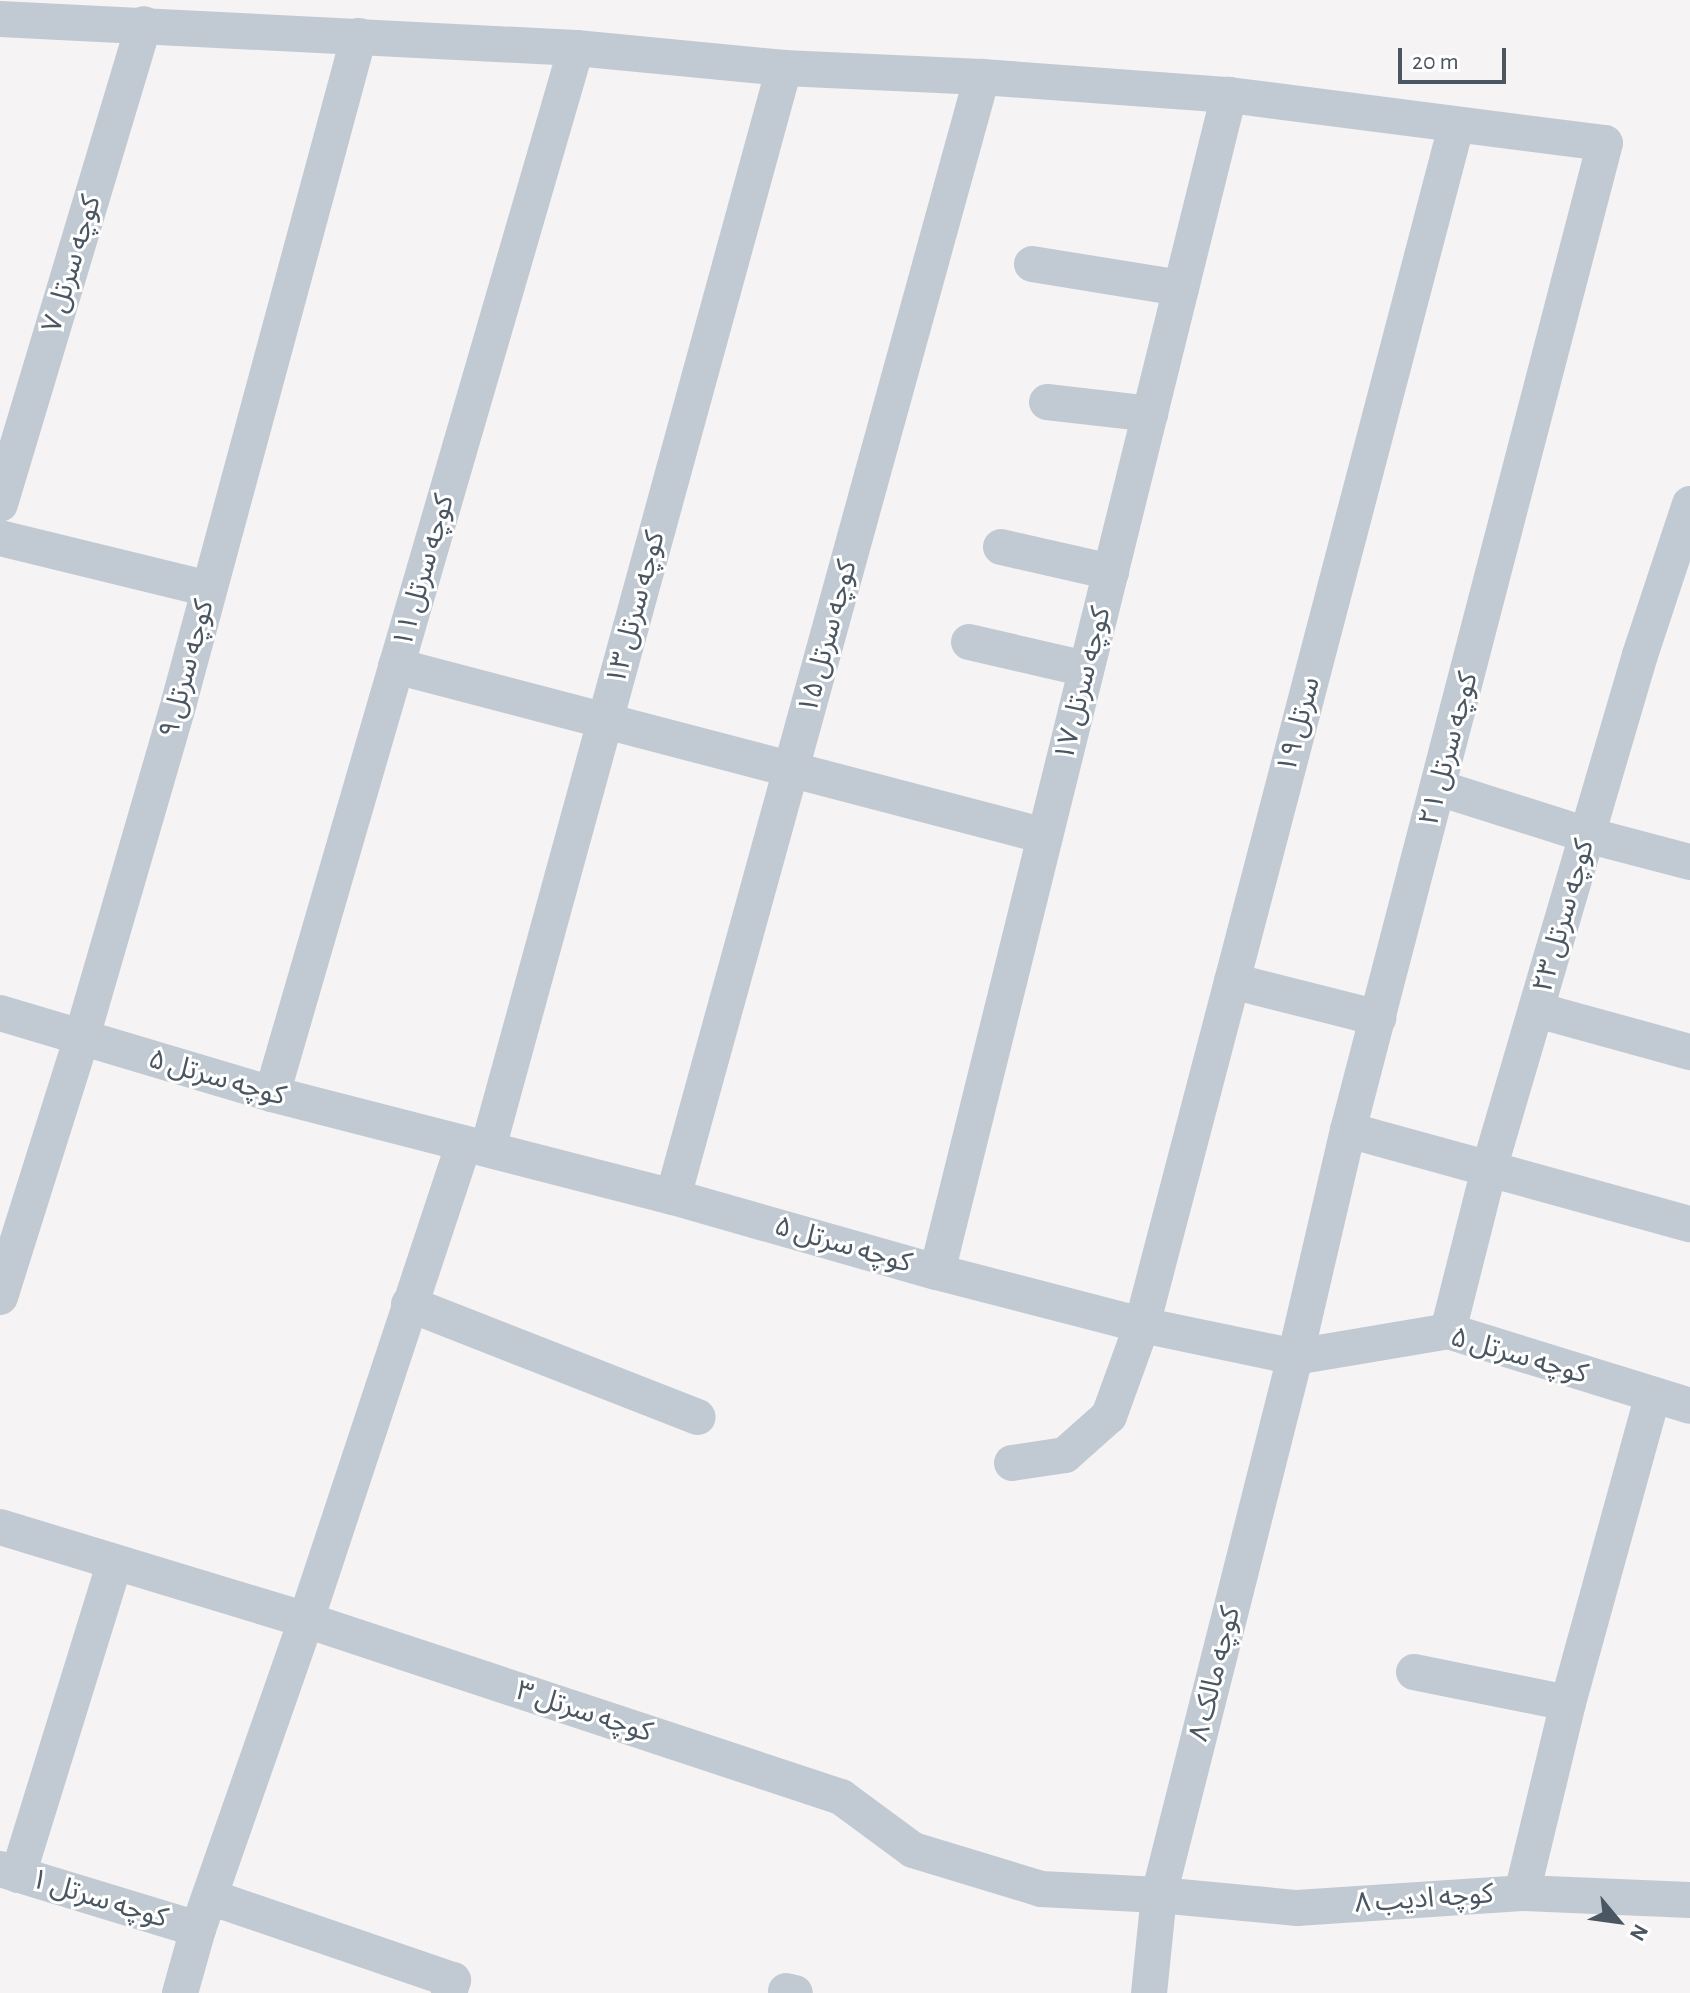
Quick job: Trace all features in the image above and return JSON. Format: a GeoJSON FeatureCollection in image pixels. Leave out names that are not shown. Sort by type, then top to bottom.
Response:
{"type":"FeatureCollection","features":[{"type":"Feature","properties":{"kind":"street"},"geometry":{"type":"LineString","coordinates":[[0,19],[576,48],[784,68],[982,77],[1229,95],[1456,126]]}},
{"type":"Feature","properties":{"kind":"street","name":"کوچه سرتل ۷"},"geometry":{"type":"LineString","coordinates":[[0,504],[144,24]]}},
{"type":"Feature","properties":{"kind":"street","name":"کوچه سرتل ۹"},"geometry":{"type":"LineString","coordinates":[[0,1297],[81,1040],[209,589],[359,36]]}},
{"type":"Feature","properties":{"kind":"street","name":"کوچه سرتل ۱۱"},"geometry":{"type":"LineString","coordinates":[[272,1094],[576,48]]}},
{"type":"Feature","properties":{"kind":"street","name":"کوچه سرتل ۱۳"},"geometry":{"type":"LineString","coordinates":[[180,1993],[204,1913],[306,1620],[409,1304],[476,1146],[605,721],[784,68]]}},
{"type":"Feature","properties":{"kind":"street","name":"کوچه سرتل ۱۵"},"geometry":{"type":"LineString","coordinates":[[673,1197],[982,77]]}},
{"type":"Feature","properties":{"kind":"street","name":"کوچه سرتل ۱۷"},"geometry":{"type":"LineString","coordinates":[[937,1272],[1229,95]]}},
{"type":"Feature","properties":{"kind":"street","name":"کوچه سرتل ۲۱"},"geometry":{"type":"LineString","coordinates":[[1295,1357],[1348,1130],[1605,143],[1456,126]]}},
{"type":"Feature","properties":{"kind":"street","name":"سرتل ۱۹"},"geometry":{"type":"LineString","coordinates":[[1012,1463],[1065,1455],[1109,1416],[1142,1325],[1456,126]]}},
{"type":"Feature","properties":{"kind":"street"},"geometry":{"type":"LineString","coordinates":[[1032,264],[1181,288]]}},
{"type":"Feature","properties":{"kind":"street"},"geometry":{"type":"LineString","coordinates":[[1047,402],[1150,414]]}},
{"type":"Feature","properties":{"kind":"street","name":"کوچه سرتل ۲۳"},"geometry":{"type":"LineString","coordinates":[[1448,1331],[1489,1169],[1640,655],[1690,504]]}},
{"type":"Feature","properties":{"kind":"street"},"geometry":{"type":"LineString","coordinates":[[0,538],[209,589]]}},
{"type":"Feature","properties":{"kind":"street"},"geometry":{"type":"LineString","coordinates":[[1001,547],[1111,572]]}},
{"type":"Feature","properties":{"kind":"street"},"geometry":{"type":"LineString","coordinates":[[969,642],[1086,669]]}},
{"type":"Feature","properties":{"kind":"street"},"geometry":{"type":"LineString","coordinates":[[396,666],[1045,836]]}},
{"type":"Feature","properties":{"kind":"street"},"geometry":{"type":"LineString","coordinates":[[1439,788],[1587,835],[1690,862]]}},
{"type":"Feature","properties":{"kind":"street"},"geometry":{"type":"LineString","coordinates":[[1232,981],[1378,1018]]}},
{"type":"Feature","properties":{"kind":"street"},"geometry":{"type":"LineString","coordinates":[[1537,1010],[1690,1052]]}},
{"type":"Feature","properties":{"kind":"street","name":"کوچه سرتل ۵"},"geometry":{"type":"LineString","coordinates":[[0,1013],[81,1040],[272,1094],[673,1197],[937,1272],[1142,1325],[1295,1357],[1448,1331],[1690,1406]]}},
{"type":"Feature","properties":{"kind":"street"},"geometry":{"type":"LineString","coordinates":[[1348,1130],[1690,1224]]}},
{"type":"Feature","properties":{"kind":"street"},"geometry":{"type":"LineString","coordinates":[[409,1304],[698,1417]]}},
{"type":"Feature","properties":{"kind":"street","name":"کوچه مالک ۸"},"geometry":{"type":"LineString","coordinates":[[1149,1993],[1159,1895],[1295,1357]]}},
{"type":"Feature","properties":{"kind":"street"},"geometry":{"type":"LineString","coordinates":[[1522,1893],[1568,1703],[1653,1395]]}},
{"type":"Feature","properties":{"kind":"street","name":"کوچه سرتل ۳"},"geometry":{"type":"LineString","coordinates":[[0,1527],[306,1620],[841,1797],[913,1850],[1041,1889],[1159,1895]]}},
{"type":"Feature","properties":{"kind":"street"},"geometry":{"type":"LineString","coordinates":[[9,1872],[114,1564]]}},
{"type":"Feature","properties":{"kind":"street"},"geometry":{"type":"LineString","coordinates":[[1414,1672],[1568,1703]]}},
{"type":"Feature","properties":{"kind":"street","name":"کوچه سرتل ۱"},"geometry":{"type":"LineString","coordinates":[[9,1872],[204,1913],[453,1980],[449,1993]]}},
{"type":"Feature","properties":{"kind":"street","name":"کوچه ادیب ۸"},"geometry":{"type":"LineString","coordinates":[[1159,1895],[1297,1908],[1522,1893],[1690,1900]]}}]}
